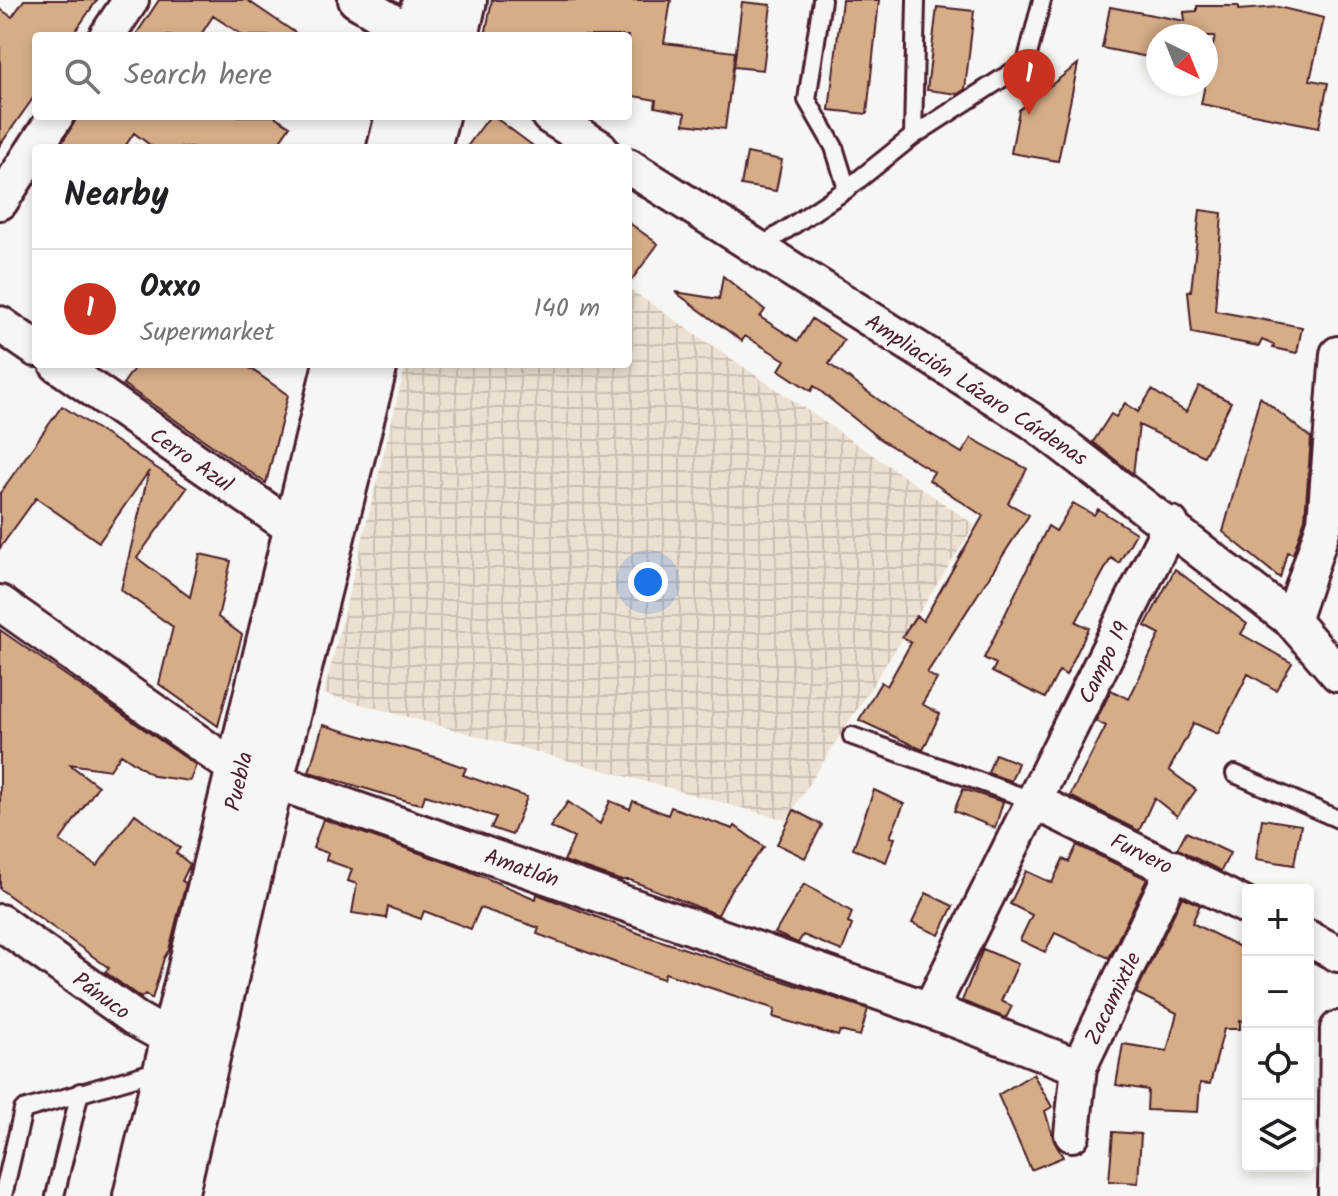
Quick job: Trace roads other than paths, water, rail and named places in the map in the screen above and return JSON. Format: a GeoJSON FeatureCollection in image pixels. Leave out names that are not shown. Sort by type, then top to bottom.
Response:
{"type":"FeatureCollection","features":[{"type":"Feature","properties":{"kind":"main road"},"geometry":{"type":"LineString","coordinates":[[418,32],[425,0]]}},
{"type":"Feature","properties":{"kind":"main road"},"geometry":{"type":"LineString","coordinates":[[457,32],[464,0]]}},
{"type":"Feature","properties":{"kind":"main road"},"geometry":{"type":"LineString","coordinates":[[391,144],[397,120]]}},
{"type":"Feature","properties":{"kind":"main road"},"geometry":{"type":"LineString","coordinates":[[429,144],[435,120]]}},
{"type":"Feature","properties":{"kind":"main road","name":"Puebla"},"geometry":{"type":"LineString","coordinates":[[175,1196],[169,1144],[183,1057],[256,776],[311,541],[358,368]]}},
{"type":"Feature","properties":{"kind":"main road","name":"Puebla"},"geometry":{"type":"LineString","coordinates":[[136,1196],[169,1144]]}},
{"type":"Feature","properties":{"kind":"street"},"geometry":{"type":"LineString","coordinates":[[110,32],[131,0]]}},
{"type":"Feature","properties":{"kind":"street"},"geometry":{"type":"LineString","coordinates":[[356,0],[410,32]]}},
{"type":"Feature","properties":{"kind":"street"},"geometry":{"type":"LineString","coordinates":[[38,144],[53,120]]}},
{"type":"Feature","properties":{"kind":"street"},"geometry":{"type":"LineString","coordinates":[[555,120],[594,144]]}},
{"type":"Feature","properties":{"kind":"street"},"geometry":{"type":"LineString","coordinates":[[0,202],[32,153]]}},
{"type":"Feature","properties":{"kind":"street","name":"Ampliación Lázaro Cárdenas"},"geometry":{"type":"LineString","coordinates":[[632,169],[1032,421],[1171,524],[1292,621],[1338,674]]}},
{"type":"Feature","properties":{"kind":"street"},"geometry":{"type":"LineString","coordinates":[[0,324],[32,346]]}},
{"type":"Feature","properties":{"kind":"street"},"geometry":{"type":"LineString","coordinates":[[1292,621],[1325,522],[1338,354]]}},
{"type":"Feature","properties":{"kind":"street","name":"Cerro Azul"},"geometry":{"type":"LineString","coordinates":[[63,368],[311,541]]}},
{"type":"Feature","properties":{"kind":"street","name":"Campo 19"},"geometry":{"type":"LineString","coordinates":[[930,1010],[1171,524]]}},
{"type":"Feature","properties":{"kind":"street","name":"Amatlán"},"geometry":{"type":"LineString","coordinates":[[0,603],[256,776],[930,1010],[1079,1067]]}},
{"type":"Feature","properties":{"kind":"street","name":"Furvero"},"geometry":{"type":"LineString","coordinates":[[1034,801],[1242,904]]}},
{"type":"Feature","properties":{"kind":"street","name":"Zacamixtle"},"geometry":{"type":"LineString","coordinates":[[1072,1134],[1079,1067],[1174,868]]}},
{"type":"Feature","properties":{"kind":"street","name":"Pánuco"},"geometry":{"type":"LineString","coordinates":[[0,922],[137,1020],[183,1057]]}},
{"type":"Feature","properties":{"kind":"street"},"geometry":{"type":"LineString","coordinates":[[1314,941],[1338,954]]}},
{"type":"Feature","properties":{"kind":"street"},"geometry":{"type":"LineString","coordinates":[[1336,1196],[1338,1029]]}},
{"type":"Feature","properties":{"kind":"lane"},"geometry":{"type":"LineString","coordinates":[[822,0],[807,100],[834,147],[847,189]]}},
{"type":"Feature","properties":{"kind":"lane"},"geometry":{"type":"LineString","coordinates":[[913,136],[916,0]]}},
{"type":"Feature","properties":{"kind":"lane"},"geometry":{"type":"LineString","coordinates":[[759,248],[847,189],[913,136],[1026,63],[1042,0]]}},
{"type":"Feature","properties":{"kind":"lane"},"geometry":{"type":"LineString","coordinates":[[852,736],[1034,801]]}},
{"type":"Feature","properties":{"kind":"lane"},"geometry":{"type":"LineString","coordinates":[[1235,774],[1338,819]]}},
{"type":"Feature","properties":{"kind":"lane"},"geometry":{"type":"LineString","coordinates":[[3,1196],[23,1110],[183,1057]]}},
{"type":"Feature","properties":{"kind":"lane"},"geometry":{"type":"LineString","coordinates":[[55,1196],[80,1092]]}},
{"type":"Feature","properties":{"kind":"place","name":"Oxxo"},"geometry":{"type":"Point","coordinates":[1029,115]}}]}
